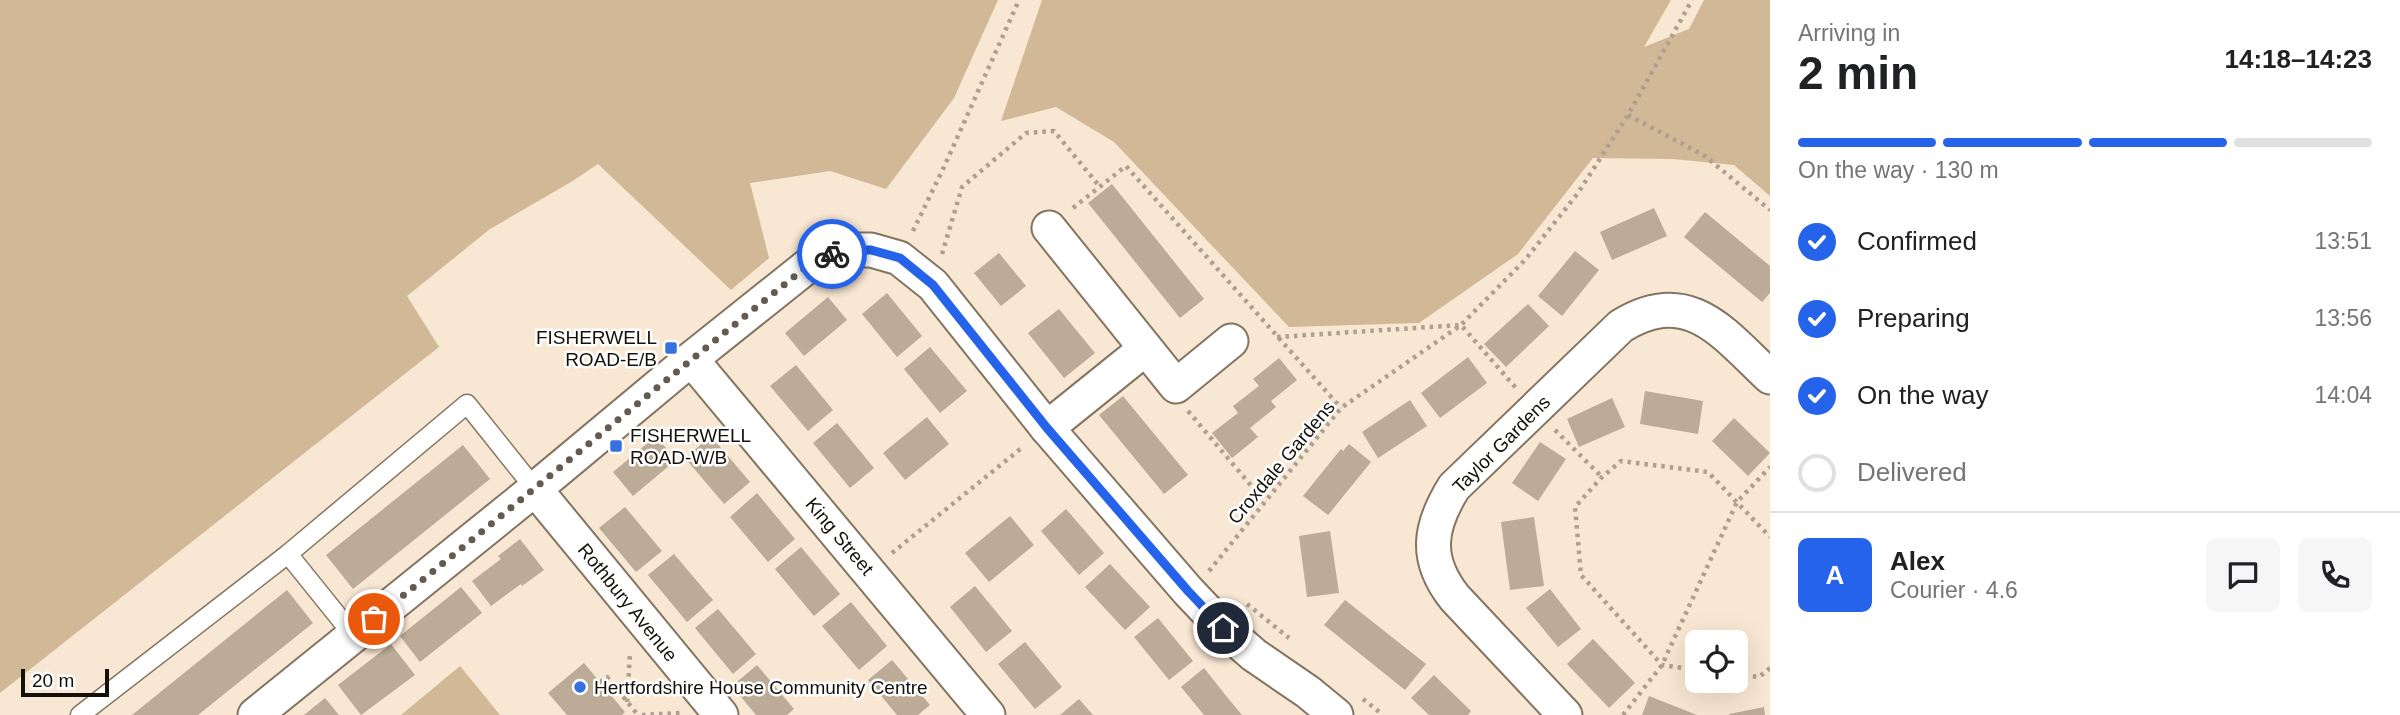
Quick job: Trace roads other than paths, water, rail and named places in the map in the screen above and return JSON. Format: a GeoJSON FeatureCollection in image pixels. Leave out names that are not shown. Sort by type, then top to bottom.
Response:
{"type":"FeatureCollection","features":[{"type":"Feature","properties":{"kind":"street"},"geometry":{"type":"LineString","coordinates":[[1049,228],[1176,386],[1231,341]]}},
{"type":"Feature","properties":{"kind":"street"},"geometry":{"type":"LineString","coordinates":[[255,715],[810,264],[850,250],[871,250],[900,258],[933,285],[1047,428],[1188,591],[1223,628],[1254,655],[1336,715]]}},
{"type":"Feature","properties":{"kind":"street","name":"Taylor Gardens"},"geometry":{"type":"LineString","coordinates":[[1565,715],[1442,581],[1436,561],[1433,534],[1441,509],[1454,487],[1620,326],[1636,316],[1681,310],[1712,322],[1770,377]]}},
{"type":"Feature","properties":{"kind":"street"},"geometry":{"type":"LineString","coordinates":[[1047,428],[1146,349]]}},
{"type":"Feature","properties":{"kind":"street","name":"King Street"},"geometry":{"type":"LineString","coordinates":[[691,359],[988,715]]}},
{"type":"Feature","properties":{"kind":"street","name":"Rothbury Avenue"},"geometry":{"type":"LineString","coordinates":[[535,489],[721,715]]}},
{"type":"Feature","properties":{"kind":"lane"},"geometry":{"type":"LineString","coordinates":[[80,715],[288,554],[467,404],[535,489]]}},
{"type":"Feature","properties":{"kind":"lane"},"geometry":{"type":"LineString","coordinates":[[288,554],[354,636]]}},
{"type":"Feature","properties":{"kind":"place","name":"FISHERWELL ROAD-E/B"},"geometry":{"type":"Point","coordinates":[671,348]}},
{"type":"Feature","properties":{"kind":"place","name":"FISHERWELL ROAD-W/B"},"geometry":{"type":"Point","coordinates":[616,446]}},
{"type":"Feature","properties":{"kind":"place","name":"Hertfordshire House Community Centre"},"geometry":{"type":"Point","coordinates":[580,687]}}]}
